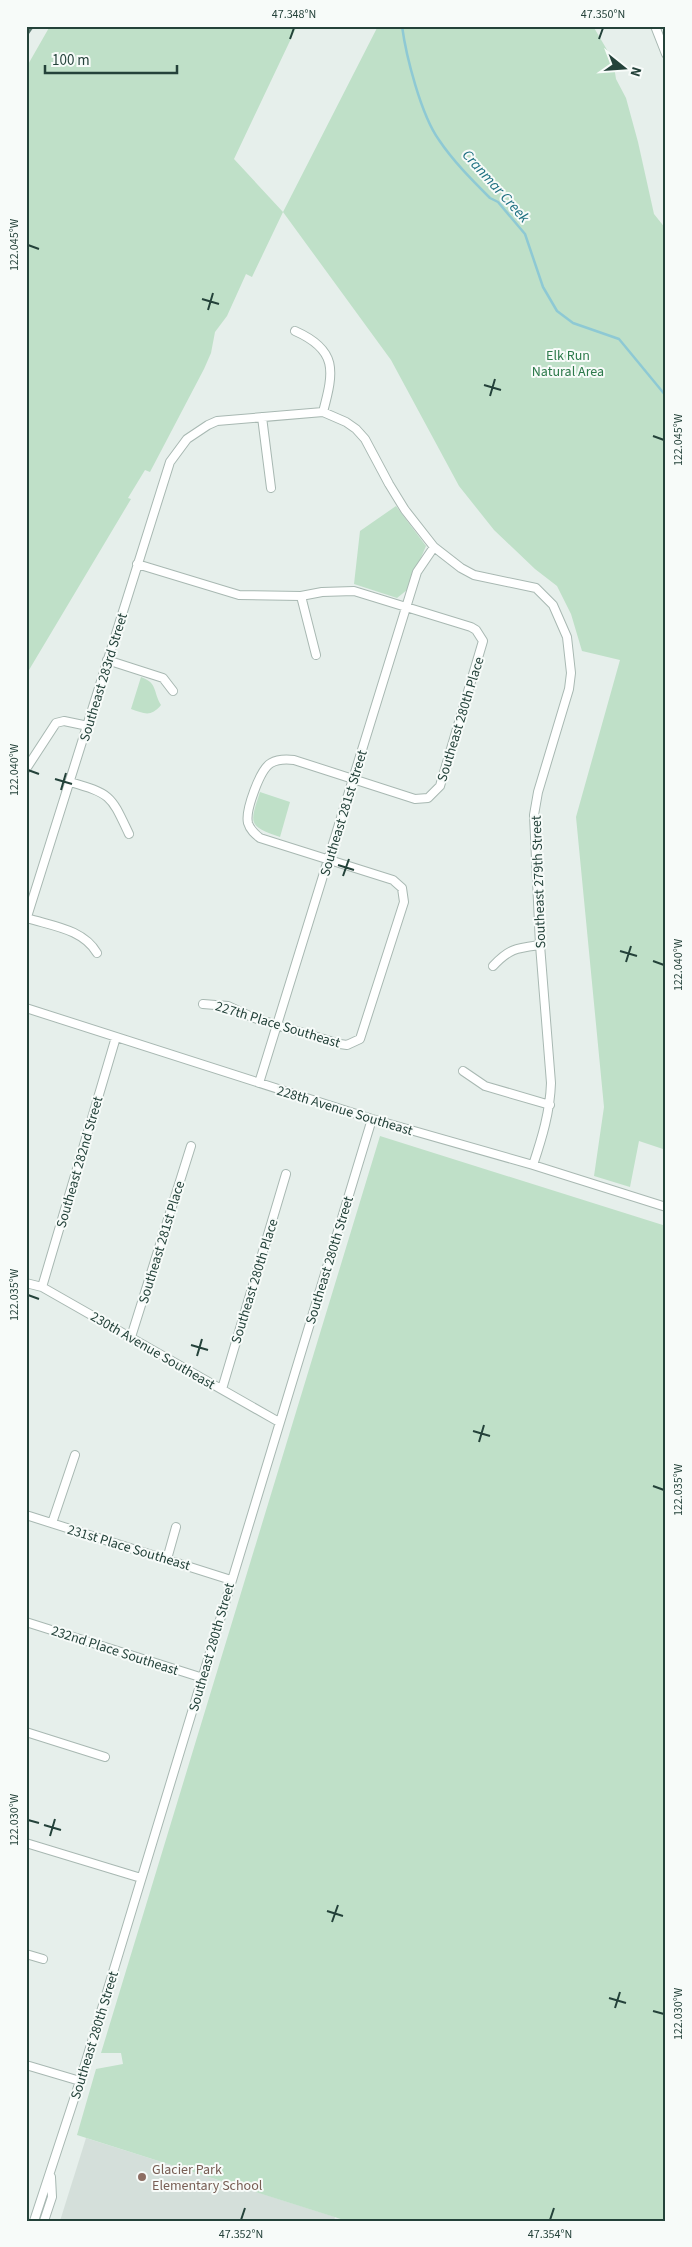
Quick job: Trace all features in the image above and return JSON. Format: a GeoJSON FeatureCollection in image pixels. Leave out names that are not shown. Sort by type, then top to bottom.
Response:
{"type":"FeatureCollection","features":[{"type":"Feature","properties":{"kind":"street"},"geometry":{"type":"LineString","coordinates":[[655,26],[666,54]]}},
{"type":"Feature","properties":{"kind":"street"},"geometry":{"type":"LineString","coordinates":[[295,330],[320,345],[328,359],[330,378],[322,412]]}},
{"type":"Feature","properties":{"kind":"street"},"geometry":{"type":"LineString","coordinates":[[271,488],[262,417],[322,412],[346,422],[365,438],[389,484],[434,547]]}},
{"type":"Feature","properties":{"kind":"street","name":"Southeast 283rd Street"},"geometry":{"type":"LineString","coordinates":[[27,919],[170,462],[187,438],[196,431],[217,421],[262,417]]}},
{"type":"Feature","properties":{"kind":"street","name":"Southeast 279th Street"},"geometry":{"type":"LineString","coordinates":[[434,547],[460,568],[474,575],[536,588],[553,605],[567,637],[571,673],[569,689],[535,802],[534,815],[540,944],[551,1083],[550,1105],[533,1166]]}},
{"type":"Feature","properties":{"kind":"street","name":"Southeast 281st Street"},"geometry":{"type":"LineString","coordinates":[[259,1083],[417,572],[434,547]]}},
{"type":"Feature","properties":{"kind":"street"},"geometry":{"type":"LineString","coordinates":[[137,564],[228,593],[256,596],[301,596],[322,592],[354,591],[407,606]]}},
{"type":"Feature","properties":{"kind":"street"},"geometry":{"type":"LineString","coordinates":[[301,596],[316,655]]}},
{"type":"Feature","properties":{"kind":"street","name":"Southeast 280th Place"},"geometry":{"type":"LineString","coordinates":[[353,780],[415,799],[428,798],[440,786],[482,647],[480,635],[471,627],[407,606]]}},
{"type":"Feature","properties":{"kind":"street"},"geometry":{"type":"LineString","coordinates":[[108,660],[163,678],[173,691]]}},
{"type":"Feature","properties":{"kind":"street"},"geometry":{"type":"LineString","coordinates":[[26,769],[56,723],[64,721],[88,726]]}},
{"type":"Feature","properties":{"kind":"street"},"geometry":{"type":"LineString","coordinates":[[328,860],[260,838],[250,827],[248,814],[260,774],[271,763],[285,759],[294,760],[353,780]]}},
{"type":"Feature","properties":{"kind":"street"},"geometry":{"type":"LineString","coordinates":[[70,782],[107,795],[114,802],[129,834]]}},
{"type":"Feature","properties":{"kind":"street","name":"227th Place Southeast"},"geometry":{"type":"LineString","coordinates":[[203,1004],[228,1006],[277,1025],[340,1044],[353,1043],[363,1034],[404,902],[402,888],[393,880],[328,860]]}},
{"type":"Feature","properties":{"kind":"street"},"geometry":{"type":"LineString","coordinates":[[27,919],[80,935],[90,942],[97,953]]}},
{"type":"Feature","properties":{"kind":"street"},"geometry":{"type":"LineString","coordinates":[[494,966],[504,954],[514,948],[540,944]]}},
{"type":"Feature","properties":{"kind":"street","name":"228th Avenue Southeast"},"geometry":{"type":"LineString","coordinates":[[26,1008],[372,1120],[533,1166],[666,1208]]}},
{"type":"Feature","properties":{"kind":"street","name":"Southeast 282nd Street"},"geometry":{"type":"LineString","coordinates":[[42,1287],[116,1037]]}},
{"type":"Feature","properties":{"kind":"street"},"geometry":{"type":"LineString","coordinates":[[463,1071],[485,1086],[550,1105]]}},
{"type":"Feature","properties":{"kind":"street","name":"Southeast 280th Street"},"geometry":{"type":"LineString","coordinates":[[34,2221],[51,2175],[80,2081],[372,1120]]}},
{"type":"Feature","properties":{"kind":"street","name":"Southeast 281st Place"},"geometry":{"type":"LineString","coordinates":[[131,1337],[191,1146]]}},
{"type":"Feature","properties":{"kind":"street","name":"Southeast 280th Place"},"geometry":{"type":"LineString","coordinates":[[222,1389],[286,1174]]}},
{"type":"Feature","properties":{"kind":"street","name":"230th Avenue Southeast"},"geometry":{"type":"LineString","coordinates":[[26,1283],[42,1287],[279,1422]]}},
{"type":"Feature","properties":{"kind":"street"},"geometry":{"type":"LineString","coordinates":[[52,1523],[74,1455]]}},
{"type":"Feature","properties":{"kind":"street","name":"231st Place Southeast"},"geometry":{"type":"LineString","coordinates":[[26,1515],[231,1580]]}},
{"type":"Feature","properties":{"kind":"street"},"geometry":{"type":"LineString","coordinates":[[167,1559],[176,1527]]}},
{"type":"Feature","properties":{"kind":"street","name":"232nd Place Southeast"},"geometry":{"type":"LineString","coordinates":[[26,1622],[203,1678]]}},
{"type":"Feature","properties":{"kind":"street"},"geometry":{"type":"LineString","coordinates":[[26,1732],[104,1757]]}},
{"type":"Feature","properties":{"kind":"street"},"geometry":{"type":"LineString","coordinates":[[26,1843],[141,1878]]}},
{"type":"Feature","properties":{"kind":"street"},"geometry":{"type":"LineString","coordinates":[[26,1954],[43,1959]]}},
{"type":"Feature","properties":{"kind":"street"},"geometry":{"type":"LineString","coordinates":[[26,2065],[80,2081]]}},
{"type":"Feature","properties":{"kind":"street","name":"Southeast 280th Street"},"geometry":{"type":"LineString","coordinates":[[44,2221],[52,2197],[51,2175]]}},
{"type":"Feature","properties":{"kind":"shaded area","name":"Glacier Park Elementary School"},"geometry":{"type":"Polygon","coordinates":[[[86,2138],[335,2217],[334,2221],[60,2221],[86,2138]]]}},
{"type":"Feature","properties":{"kind":"green space"},"geometry":{"type":"Polygon","coordinates":[[[50,26],[297,26],[234,159],[283,212],[252,277],[246,274],[227,316],[215,332],[211,353],[204,369],[150,472],[145,470],[128,498],[131,499],[26,675],[26,68],[50,26]]]}},
{"type":"Feature","properties":{"kind":"green space","name":"Elk Run Natural Area"},"geometry":{"type":"Polygon","coordinates":[[[378,26],[593,26],[613,60],[616,79],[626,98],[638,142],[654,214],[666,229],[666,1150],[639,1141],[630,1187],[594,1176],[604,1107],[576,817],[620,660],[582,651],[571,614],[557,586],[535,569],[494,530],[459,486],[391,360],[283,212],[378,26]]]}},
{"type":"Feature","properties":{"kind":"green space"},"geometry":{"type":"Polygon","coordinates":[[[396,506],[426,546],[407,590],[397,598],[354,584],[360,531],[396,506]]]}},
{"type":"Feature","properties":{"kind":"green space"},"geometry":{"type":"Polygon","coordinates":[[[141,677],[153,685],[161,705],[151,713],[131,709],[141,677]]]}},
{"type":"Feature","properties":{"kind":"green space"},"geometry":{"type":"Polygon","coordinates":[[[260,792],[290,802],[280,837],[262,830],[254,822],[254,811],[260,792]]]}},
{"type":"Feature","properties":{"kind":"green space"},"geometry":{"type":"Polygon","coordinates":[[[380,1136],[666,1226],[666,2221],[347,2221],[77,2135],[96,2069],[123,2064],[121,2053],[101,2053],[380,1136]]]}},
{"type":"Feature","properties":{"kind":"waterway","name":"Cranmar Creek"},"geometry":{"type":"LineString","coordinates":[[402,26],[415,85],[432,129],[444,148],[457,163],[490,198],[498,202],[525,234],[543,287],[557,311],[573,323],[619,339],[666,396]]}},
{"type":"Feature","properties":{"kind":"railway"},"geometry":{"type":"LineString","coordinates":[[26,36],[33,26]]}},
{"type":"Feature","properties":{"kind":"place","name":"Glacier Park Elementary School"},"geometry":{"type":"Point","coordinates":[142,2177]}}]}
